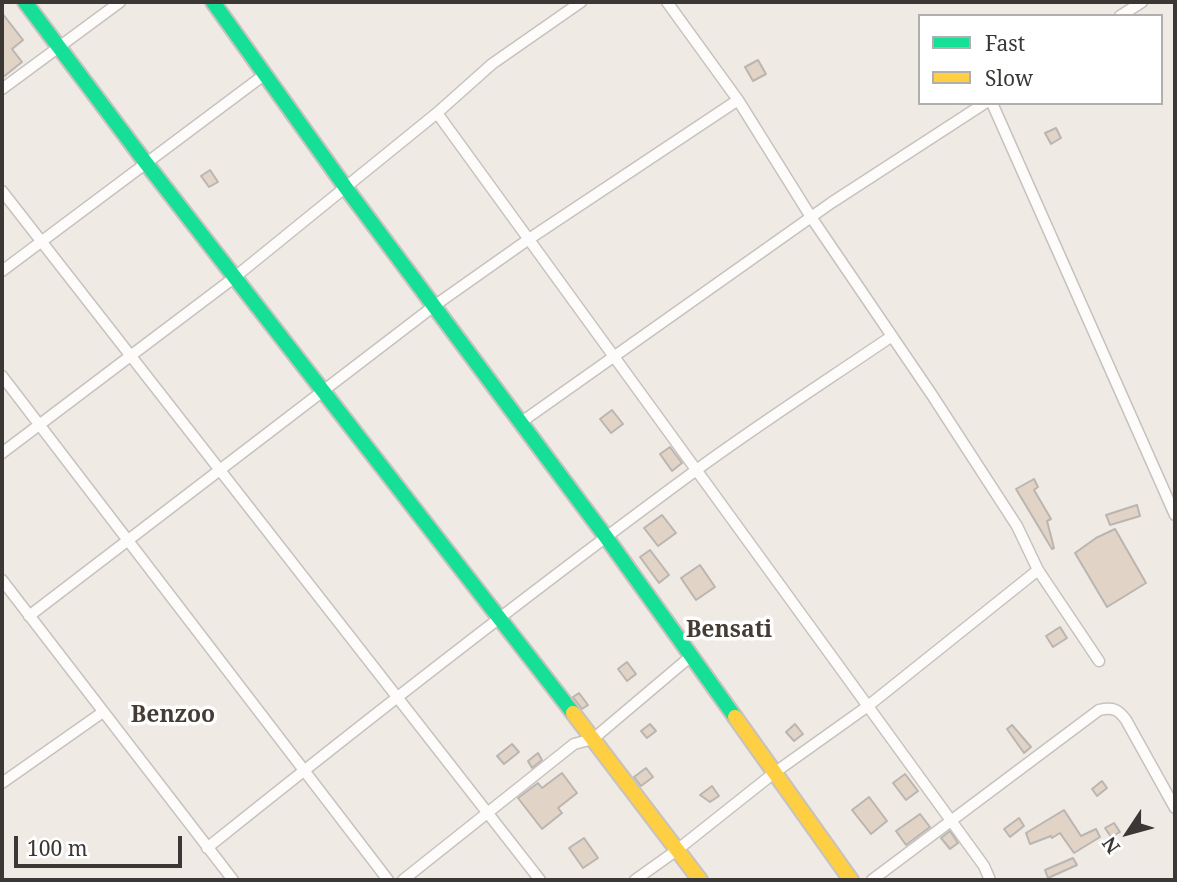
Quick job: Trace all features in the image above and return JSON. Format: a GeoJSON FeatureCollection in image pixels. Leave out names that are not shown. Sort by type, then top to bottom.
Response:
{"type":"FeatureCollection","features":[{"type":"Feature","properties":{"kind":"street"},"geometry":{"type":"LineString","coordinates":[[25,2],[146,163],[501,618],[700,880]]}},
{"type":"Feature","properties":{"kind":"street"},"geometry":{"type":"LineString","coordinates":[[2,89],[120,2]]}},
{"type":"Feature","properties":{"kind":"street"},"geometry":{"type":"LineString","coordinates":[[213,2],[346,188],[607,537],[851,880]]}},
{"type":"Feature","properties":{"kind":"street"},"geometry":{"type":"LineString","coordinates":[[2,453],[235,277],[438,113],[492,64],[581,2]]}},
{"type":"Feature","properties":{"kind":"street"},"geometry":{"type":"LineString","coordinates":[[667,2],[738,100],[811,217],[1017,526],[1038,570],[1099,661]]}},
{"type":"Feature","properties":{"kind":"street"},"geometry":{"type":"LineString","coordinates":[[1123,14],[1142,2]]}},
{"type":"Feature","properties":{"kind":"street"},"geometry":{"type":"LineString","coordinates":[[2,271],[264,75]]}},
{"type":"Feature","properties":{"kind":"street"},"geometry":{"type":"LineString","coordinates":[[29,616],[434,306],[529,239],[738,100]]}},
{"type":"Feature","properties":{"kind":"street"},"geometry":{"type":"LineString","coordinates":[[520,423],[811,217],[982,105]]}},
{"type":"Feature","properties":{"kind":"street"},"geometry":{"type":"LineString","coordinates":[[993,105],[1175,515]]}},
{"type":"Feature","properties":{"kind":"street"},"geometry":{"type":"LineString","coordinates":[[438,113],[951,820],[984,866],[990,880]]}},
{"type":"Feature","properties":{"kind":"street"},"geometry":{"type":"LineString","coordinates":[[2,191],[540,880]]}},
{"type":"Feature","properties":{"kind":"street"},"geometry":{"type":"LineString","coordinates":[[207,848],[397,696],[607,537],[698,469],[892,336]]}},
{"type":"Feature","properties":{"kind":"street"},"geometry":{"type":"LineString","coordinates":[[2,376],[388,880]]}},
{"type":"Feature","properties":{"kind":"street"},"geometry":{"type":"LineString","coordinates":[[635,880],[774,773],[868,706],[1038,570]]}},
{"type":"Feature","properties":{"kind":"street"},"geometry":{"type":"LineString","coordinates":[[2,580],[233,880]]}},
{"type":"Feature","properties":{"kind":"street"},"geometry":{"type":"LineString","coordinates":[[403,880],[574,744],[593,739],[690,657]]}},
{"type":"Feature","properties":{"kind":"street"},"geometry":{"type":"LineString","coordinates":[[872,880],[1099,710],[1109,707],[1118,710],[1126,720],[1175,808]]}},
{"type":"Feature","properties":{"kind":"street"},"geometry":{"type":"LineString","coordinates":[[2,783],[103,712]]}},
{"type":"Feature","properties":{"kind":"building"},"geometry":{"type":"Polygon","coordinates":[[[2,13],[23,40],[12,49],[22,62],[2,78],[2,13]]]}},
{"type":"Feature","properties":{"kind":"building"},"geometry":{"type":"Polygon","coordinates":[[[758,60],[766,74],[753,81],[745,67],[758,60]]]}},
{"type":"Feature","properties":{"kind":"building"},"geometry":{"type":"Polygon","coordinates":[[[1056,128],[1061,138],[1051,144],[1045,133],[1056,128]]]}},
{"type":"Feature","properties":{"kind":"building"},"geometry":{"type":"Polygon","coordinates":[[[210,170],[218,182],[209,187],[201,176],[210,170]]]}},
{"type":"Feature","properties":{"kind":"building"},"geometry":{"type":"Polygon","coordinates":[[[612,410],[623,424],[611,433],[600,419],[612,410]]]}},
{"type":"Feature","properties":{"kind":"building"},"geometry":{"type":"Polygon","coordinates":[[[670,447],[682,463],[672,471],[660,454],[670,447]]]}},
{"type":"Feature","properties":{"kind":"building"},"geometry":{"type":"Polygon","coordinates":[[[1034,479],[1038,487],[1034,490],[1051,519],[1047,521],[1054,548],[1052,549],[1016,489],[1034,479]]]}},
{"type":"Feature","properties":{"kind":"building"},"geometry":{"type":"Polygon","coordinates":[[[1137,505],[1140,516],[1110,525],[1106,515],[1137,505]]]}},
{"type":"Feature","properties":{"kind":"building"},"geometry":{"type":"Polygon","coordinates":[[[662,515],[676,533],[658,546],[644,528],[662,515]]]}},
{"type":"Feature","properties":{"kind":"building"},"geometry":{"type":"Polygon","coordinates":[[[1115,529],[1146,583],[1107,607],[1075,553],[1115,529]]]}},
{"type":"Feature","properties":{"kind":"building"},"geometry":{"type":"Polygon","coordinates":[[[650,550],[669,575],[659,583],[640,557],[650,550]]]}},
{"type":"Feature","properties":{"kind":"building"},"geometry":{"type":"Polygon","coordinates":[[[700,565],[715,587],[696,600],[681,578],[700,565]]]}},
{"type":"Feature","properties":{"kind":"building"},"geometry":{"type":"Polygon","coordinates":[[[1060,627],[1067,638],[1053,647],[1046,636],[1060,627]]]}},
{"type":"Feature","properties":{"kind":"building"},"geometry":{"type":"Polygon","coordinates":[[[627,662],[636,674],[627,681],[618,669],[627,662]]]}},
{"type":"Feature","properties":{"kind":"building"},"geometry":{"type":"Polygon","coordinates":[[[579,693],[588,705],[582,709],[573,697],[579,693]]]}},
{"type":"Feature","properties":{"kind":"building"},"geometry":{"type":"Polygon","coordinates":[[[650,724],[656,731],[647,738],[641,731],[650,724]]]}},
{"type":"Feature","properties":{"kind":"building"},"geometry":{"type":"Polygon","coordinates":[[[795,724],[803,734],[794,741],[786,732],[795,724]]]}},
{"type":"Feature","properties":{"kind":"building"},"geometry":{"type":"Polygon","coordinates":[[[1012,725],[1031,747],[1024,753],[1007,729],[1012,725]]]}},
{"type":"Feature","properties":{"kind":"building"},"geometry":{"type":"Polygon","coordinates":[[[512,744],[519,752],[504,764],[497,756],[512,744]]]}},
{"type":"Feature","properties":{"kind":"building"},"geometry":{"type":"Polygon","coordinates":[[[538,753],[542,760],[532,768],[528,761],[538,753]]]}},
{"type":"Feature","properties":{"kind":"building"},"geometry":{"type":"Polygon","coordinates":[[[646,768],[653,777],[641,786],[634,777],[646,768]]]}},
{"type":"Feature","properties":{"kind":"building"},"geometry":{"type":"Polygon","coordinates":[[[562,773],[577,793],[558,808],[562,813],[542,829],[518,798],[538,783],[542,788],[562,773]]]}},
{"type":"Feature","properties":{"kind":"building"},"geometry":{"type":"Polygon","coordinates":[[[905,774],[918,791],[906,800],[893,783],[905,774]]]}},
{"type":"Feature","properties":{"kind":"building"},"geometry":{"type":"Polygon","coordinates":[[[1102,781],[1107,788],[1097,796],[1092,789],[1102,781]]]}},
{"type":"Feature","properties":{"kind":"building"},"geometry":{"type":"Polygon","coordinates":[[[712,786],[719,796],[710,802],[700,795],[712,786]]]}},
{"type":"Feature","properties":{"kind":"building"},"geometry":{"type":"Polygon","coordinates":[[[869,797],[887,821],[871,834],[852,810],[869,797]]]}},
{"type":"Feature","properties":{"kind":"building"},"geometry":{"type":"Polygon","coordinates":[[[1064,810],[1081,836],[1096,829],[1100,837],[1074,853],[1060,833],[1030,844],[1026,833],[1064,810]]]}},
{"type":"Feature","properties":{"kind":"building"},"geometry":{"type":"Polygon","coordinates":[[[920,814],[930,827],[906,845],[896,831],[920,814]]]}},
{"type":"Feature","properties":{"kind":"building"},"geometry":{"type":"Polygon","coordinates":[[[1019,818],[1024,826],[1010,837],[1004,829],[1019,818]]]}},
{"type":"Feature","properties":{"kind":"building"},"geometry":{"type":"Polygon","coordinates":[[[1114,823],[1120,832],[1111,837],[1105,828],[1114,823]]]}},
{"type":"Feature","properties":{"kind":"building"},"geometry":{"type":"Polygon","coordinates":[[[950,831],[958,843],[950,849],[941,838],[950,831]]]}},
{"type":"Feature","properties":{"kind":"building"},"geometry":{"type":"Polygon","coordinates":[[[584,838],[598,858],[583,868],[569,848],[584,838]]]}},
{"type":"Feature","properties":{"kind":"building"},"geometry":{"type":"Polygon","coordinates":[[[1073,858],[1077,865],[1048,878],[1045,870],[1073,858]]]}},
{"type":"Feature","properties":{"kind":"traffic: fast"},"geometry":{"type":"LineString","coordinates":[[25,2],[146,163],[573,713]]}},
{"type":"Feature","properties":{"kind":"traffic: fast"},"geometry":{"type":"LineString","coordinates":[[213,2],[346,188],[606,537],[735,717]]}},
{"type":"Feature","properties":{"kind":"traffic: slow"},"geometry":{"type":"LineString","coordinates":[[573,713],[700,880]]}},
{"type":"Feature","properties":{"kind":"traffic: slow"},"geometry":{"type":"LineString","coordinates":[[735,717],[851,880]]}},
{"type":"Feature","properties":{"kind":"district","name":"Bensati"},"geometry":{"type":"Point","coordinates":[729,630]}},
{"type":"Feature","properties":{"kind":"district","name":"Benzoo"},"geometry":{"type":"Point","coordinates":[173,715]}}]}
